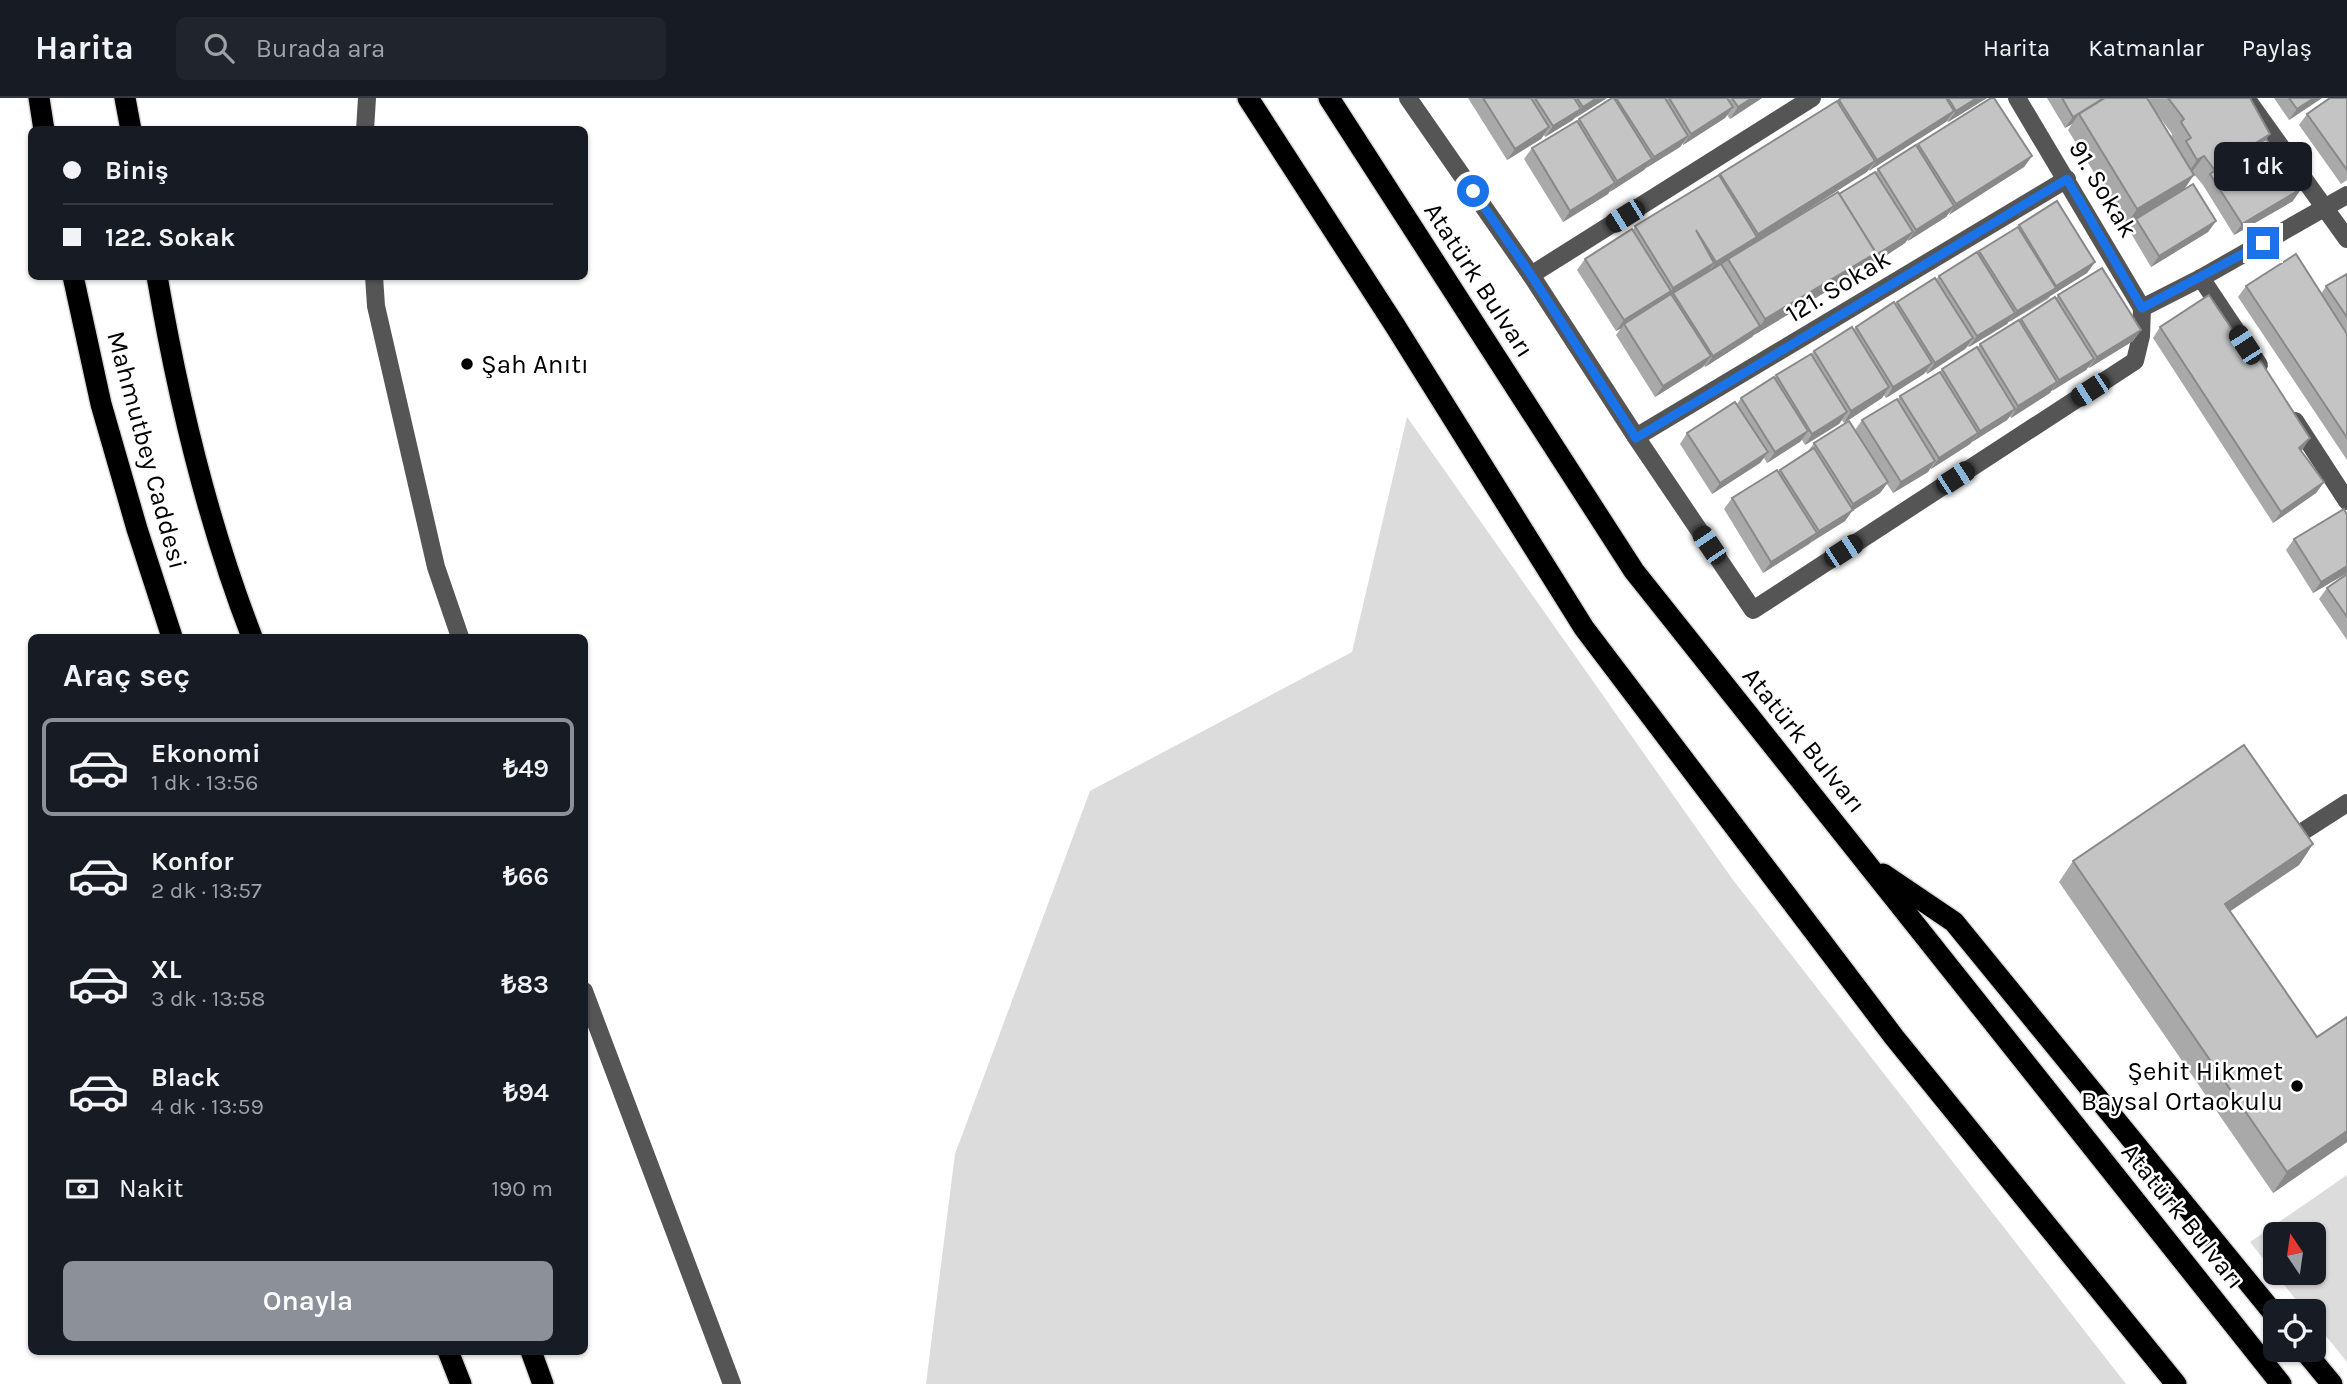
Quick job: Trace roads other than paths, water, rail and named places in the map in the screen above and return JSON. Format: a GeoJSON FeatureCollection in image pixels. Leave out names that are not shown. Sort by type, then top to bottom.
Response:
{"type":"FeatureCollection","features":[{"type":"Feature","properties":{"kind":"highway"},"geometry":{"type":"LineString","coordinates":[[39,98],[43,126]]}},
{"type":"Feature","properties":{"kind":"highway"},"geometry":{"type":"LineString","coordinates":[[125,98],[130,126]]}},
{"type":"Feature","properties":{"kind":"highway"},"geometry":{"type":"LineString","coordinates":[[1248,98],[1394,324],[1584,628],[1894,1037],[2176,1384]]}},
{"type":"Feature","properties":{"kind":"highway","name":"Atatürk Bulvarı"},"geometry":{"type":"LineString","coordinates":[[1329,98],[1634,571],[2281,1384]]}},
{"type":"Feature","properties":{"kind":"highway","name":"Mahmutbey Caddesi"},"geometry":{"type":"LineString","coordinates":[[74,280],[101,404],[171,634]]}},
{"type":"Feature","properties":{"kind":"highway","name":"Mahmutbey Caddesi"},"geometry":{"type":"LineString","coordinates":[[158,280],[190,438],[217,533],[251,634]]}},
{"type":"Feature","properties":{"kind":"highway"},"geometry":{"type":"LineString","coordinates":[[1867,863],[1954,922],[2263,1300]]}},
{"type":"Feature","properties":{"kind":"highway"},"geometry":{"type":"LineString","coordinates":[[450,1355],[461,1384]]}},
{"type":"Feature","properties":{"kind":"highway"},"geometry":{"type":"LineString","coordinates":[[532,1355],[543,1384]]}},
{"type":"Feature","properties":{"kind":"highway"},"geometry":{"type":"LineString","coordinates":[[2314,1362],[2332,1384]]}},
{"type":"Feature","properties":{"kind":"street"},"geometry":{"type":"LineString","coordinates":[[365,126],[366,98]]}},
{"type":"Feature","properties":{"kind":"street"},"geometry":{"type":"LineString","coordinates":[[1531,275],[1812,98]]}},
{"type":"Feature","properties":{"kind":"street","name":"91. Sokak"},"geometry":{"type":"LineString","coordinates":[[2017,98],[2142,308]]}},
{"type":"Feature","properties":{"kind":"street"},"geometry":{"type":"LineString","coordinates":[[2246,98],[2347,239]]}},
{"type":"Feature","properties":{"kind":"street"},"geometry":{"type":"LineString","coordinates":[[1417,101],[1636,438],[1753,610],[2135,361],[2141,336],[2142,308],[2201,278],[2347,195]]}},
{"type":"Feature","properties":{"kind":"street","name":"121. Sokak"},"geometry":{"type":"LineString","coordinates":[[1636,438],[2067,179]]}},
{"type":"Feature","properties":{"kind":"street"},"geometry":{"type":"LineString","coordinates":[[2201,278],[2267,378]]}},
{"type":"Feature","properties":{"kind":"street"},"geometry":{"type":"LineString","coordinates":[[374,280],[376,306],[436,567],[459,634]]}},
{"type":"Feature","properties":{"kind":"street"},"geometry":{"type":"LineString","coordinates":[[2289,411],[2347,501]]}},
{"type":"Feature","properties":{"kind":"street"},"geometry":{"type":"LineString","coordinates":[[2302,832],[2347,803]]}},
{"type":"Feature","properties":{"kind":"street"},"geometry":{"type":"LineString","coordinates":[[588,1002],[733,1384]]}},
{"type":"Feature","properties":{"kind":"place","name":"Şah Anıtı"},"geometry":{"type":"Point","coordinates":[467,364]}},
{"type":"Feature","properties":{"kind":"place","name":"Şehit Hikmet Baysal Ortaokulu"},"geometry":{"type":"Point","coordinates":[2297,1086]}}]}
